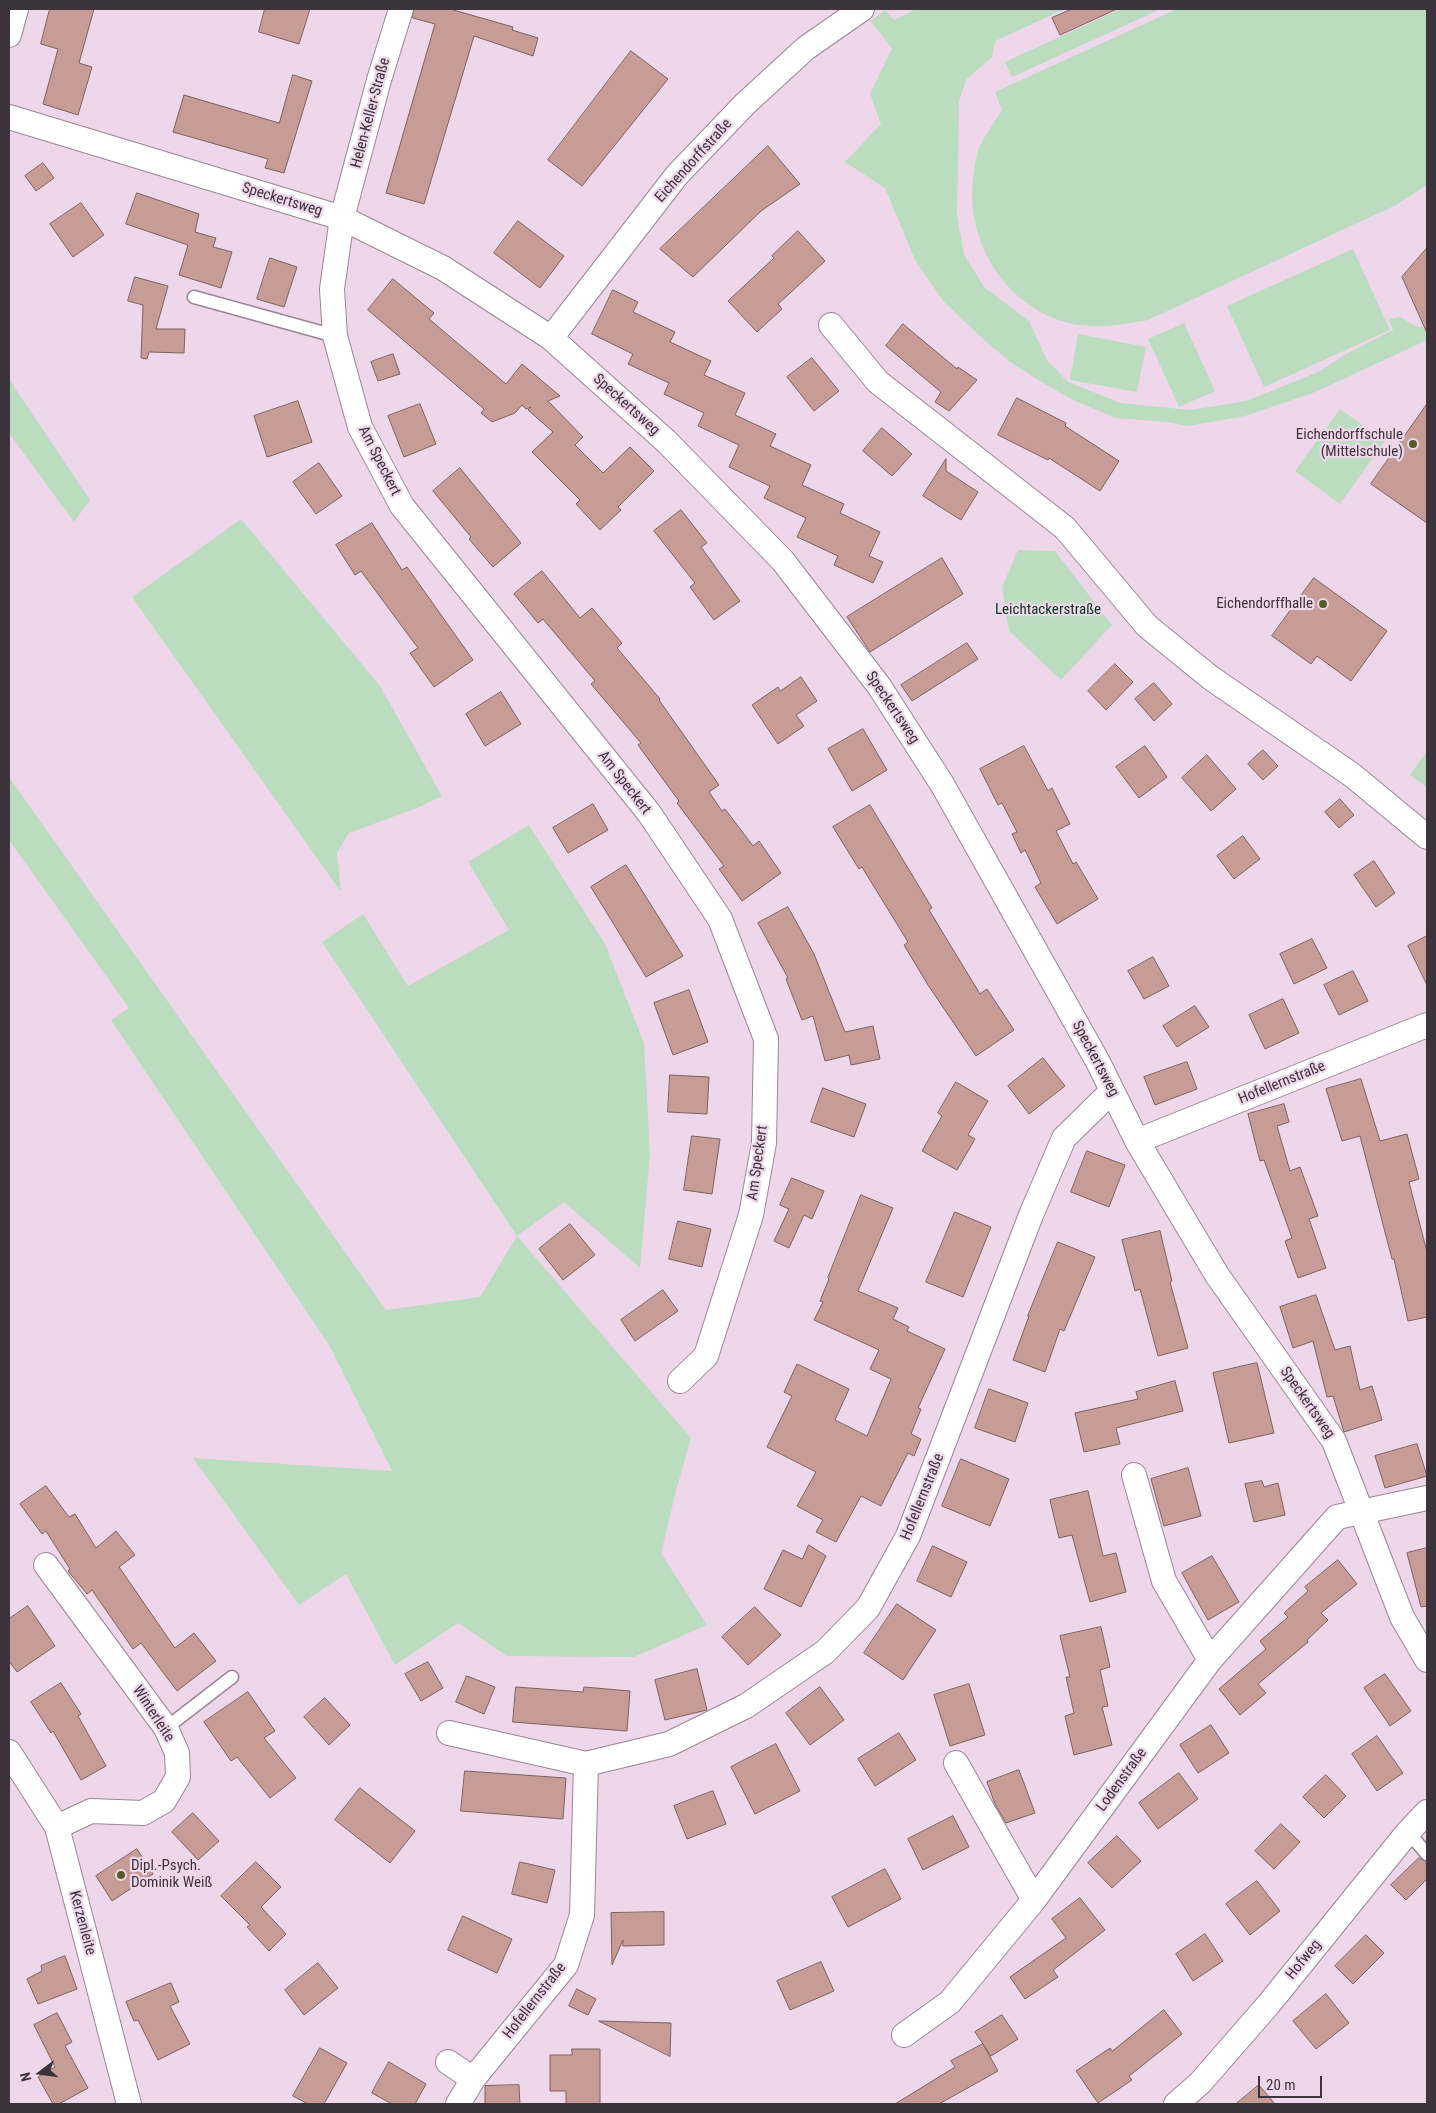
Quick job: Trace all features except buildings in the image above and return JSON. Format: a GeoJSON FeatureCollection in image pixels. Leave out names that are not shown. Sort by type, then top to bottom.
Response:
{"type":"FeatureCollection","features":[{"type":"Feature","properties":{"kind":"street"},"geometry":{"type":"LineString","coordinates":[[9,35],[16,9]]}},
{"type":"Feature","properties":{"kind":"street","name":"Helen-Keller-Straße"},"geometry":{"type":"LineString","coordinates":[[342,218],[379,80],[401,9]]}},
{"type":"Feature","properties":{"kind":"street","name":"Eichendorffstraße"},"geometry":{"type":"LineString","coordinates":[[551,338],[677,175],[745,104],[806,48],[862,9]]}},
{"type":"Feature","properties":{"kind":"street","name":"Speckertsweg"},"geometry":{"type":"LineString","coordinates":[[9,117],[342,218],[443,268],[551,338],[667,442],[783,561],[879,686],[942,784],[1093,1053],[1137,1141],[1217,1275],[1334,1441],[1402,1617],[1427,1660]]}},
{"type":"Feature","properties":{"kind":"street","name":"Am Speckert"},"geometry":{"type":"LineString","coordinates":[[342,218],[332,289],[335,336],[360,427],[402,506],[649,813],[720,919],[766,1039],[764,1144],[751,1215],[706,1356],[680,1381]]}},
{"type":"Feature","properties":{"kind":"street"},"geometry":{"type":"LineString","coordinates":[[831,326],[878,382],[1065,528],[1147,626],[1210,678],[1352,775],[1427,837]]}},
{"type":"Feature","properties":{"kind":"street","name":"Hofellernstraße"},"geometry":{"type":"LineString","coordinates":[[1137,1141],[1427,1025]]}},
{"type":"Feature","properties":{"kind":"street","name":"Hofellernstraße"},"geometry":{"type":"LineString","coordinates":[[449,1733],[586,1764],[669,1744],[746,1706],[825,1652],[868,1608],[908,1536],[1031,1214],[1064,1138],[1112,1091]]}},
{"type":"Feature","properties":{"kind":"street"},"geometry":{"type":"LineString","coordinates":[[1134,1475],[1164,1581],[1210,1660]]}},
{"type":"Feature","properties":{"kind":"street","name":"Lodenstraße"},"geometry":{"type":"LineString","coordinates":[[904,2035],[950,2002],[1034,1900],[1210,1660],[1337,1517],[1427,1498]]}},
{"type":"Feature","properties":{"kind":"street","name":"Winterleite"},"geometry":{"type":"LineString","coordinates":[[46,1565],[166,1728],[177,1753],[178,1777],[164,1802],[143,1813],[91,1811],[57,1827]]}},
{"type":"Feature","properties":{"kind":"street","name":"Kerzenleite"},"geometry":{"type":"LineString","coordinates":[[9,1752],[57,1827],[129,2104]]}},
{"type":"Feature","properties":{"kind":"street"},"geometry":{"type":"LineString","coordinates":[[956,1763],[1034,1900]]}},
{"type":"Feature","properties":{"kind":"street","name":"Hofellernstraße"},"geometry":{"type":"LineString","coordinates":[[458,2104],[473,2079],[566,1965],[582,1915],[586,1764]]}},
{"type":"Feature","properties":{"kind":"street","name":"Hofweg"},"geometry":{"type":"LineString","coordinates":[[1176,2104],[1200,2083],[1268,2006],[1408,1832],[1427,1812]]}},
{"type":"Feature","properties":{"kind":"street"},"geometry":{"type":"LineString","coordinates":[[448,2062],[473,2079]]}},
{"type":"Feature","properties":{"kind":"lane"},"geometry":{"type":"LineString","coordinates":[[194,297],[335,336]]}},
{"type":"Feature","properties":{"kind":"lane"},"geometry":{"type":"LineString","coordinates":[[166,1728],[232,1677]]}},
{"type":"Feature","properties":{"kind":"lane"},"geometry":{"type":"LineString","coordinates":[[1408,1832],[1427,1854]]}},
{"type":"Feature","properties":{"kind":"green space"},"geometry":{"type":"Polygon","coordinates":[[[916,9],[1065,9],[995,41],[992,57],[966,80],[959,101],[957,215],[964,254],[984,287],[1029,321],[1047,360],[1068,382],[1121,403],[1190,410],[1246,401],[1318,372],[1348,353],[1393,330],[1389,319],[1400,317],[1415,326],[1427,328],[1427,340],[1313,393],[1245,416],[1188,426],[1167,422],[1116,418],[1075,401],[1010,362],[944,302],[916,262],[885,188],[845,162],[881,124],[870,94],[892,48],[870,21],[885,10],[894,20],[916,9]]]}},
{"type":"Feature","properties":{"kind":"green space"},"geometry":{"type":"Polygon","coordinates":[[[1121,9],[1161,9],[1012,77],[1005,62],[1121,9]]]}},
{"type":"Feature","properties":{"kind":"green space"},"geometry":{"type":"Polygon","coordinates":[[[1177,9],[1427,9],[1427,185],[1396,205],[1148,320],[1097,326],[1065,322],[1043,313],[1023,300],[1006,284],[992,264],[981,243],[972,197],[974,173],[978,150],[1002,110],[995,92],[1177,9]]]}},
{"type":"Feature","properties":{"kind":"green space"},"geometry":{"type":"Polygon","coordinates":[[[1353,249],[1390,330],[1264,387],[1227,306],[1353,249]]]}},
{"type":"Feature","properties":{"kind":"green space"},"geometry":{"type":"Polygon","coordinates":[[[1184,323],[1215,391],[1179,407],[1148,339],[1184,323]]]}},
{"type":"Feature","properties":{"kind":"green space"},"geometry":{"type":"Polygon","coordinates":[[[1078,334],[1146,347],[1137,392],[1070,380],[1078,334]]]}},
{"type":"Feature","properties":{"kind":"green space"},"geometry":{"type":"Polygon","coordinates":[[[9,379],[90,500],[74,522],[9,433],[9,379]]]}},
{"type":"Feature","properties":{"kind":"green space"},"geometry":{"type":"Polygon","coordinates":[[[1340,409],[1385,441],[1340,504],[1295,471],[1340,409]]]}},
{"type":"Feature","properties":{"kind":"green space"},"geometry":{"type":"Polygon","coordinates":[[[241,519],[380,686],[442,796],[417,808],[349,833],[337,853],[341,892],[132,597],[241,519]]]}},
{"type":"Feature","properties":{"kind":"green space","name":"Leichtackerstraße"},"geometry":{"type":"Polygon","coordinates":[[[1018,550],[1055,551],[1112,625],[1061,680],[1009,631],[1002,587],[1018,550]]]}},
{"type":"Feature","properties":{"kind":"green space"},"geometry":{"type":"Polygon","coordinates":[[[1427,751],[1427,787],[1410,775],[1427,751]]]}},
{"type":"Feature","properties":{"kind":"green space"},"geometry":{"type":"Polygon","coordinates":[[[9,777],[386,1310],[480,1297],[517,1236],[691,1438],[661,1553],[707,1625],[634,1657],[507,1656],[458,1623],[395,1665],[346,1574],[299,1605],[193,1458],[392,1471],[329,1345],[111,1020],[129,1008],[9,840],[9,777]]]}},
{"type":"Feature","properties":{"kind":"green space"},"geometry":{"type":"Polygon","coordinates":[[[529,825],[605,944],[644,1043],[650,1155],[640,1268],[564,1202],[517,1236],[322,942],[363,914],[408,986],[509,930],[468,862],[529,825]]]}},
{"type":"Feature","properties":{"kind":"place","name":"Eichendorffschule (Mittelschule)"},"geometry":{"type":"Point","coordinates":[1413,444]}},
{"type":"Feature","properties":{"kind":"place","name":"Eichendorffhalle"},"geometry":{"type":"Point","coordinates":[1323,604]}},
{"type":"Feature","properties":{"kind":"place","name":"Dipl.-Psych. Dominik Weiß"},"geometry":{"type":"Point","coordinates":[121,1875]}}]}
